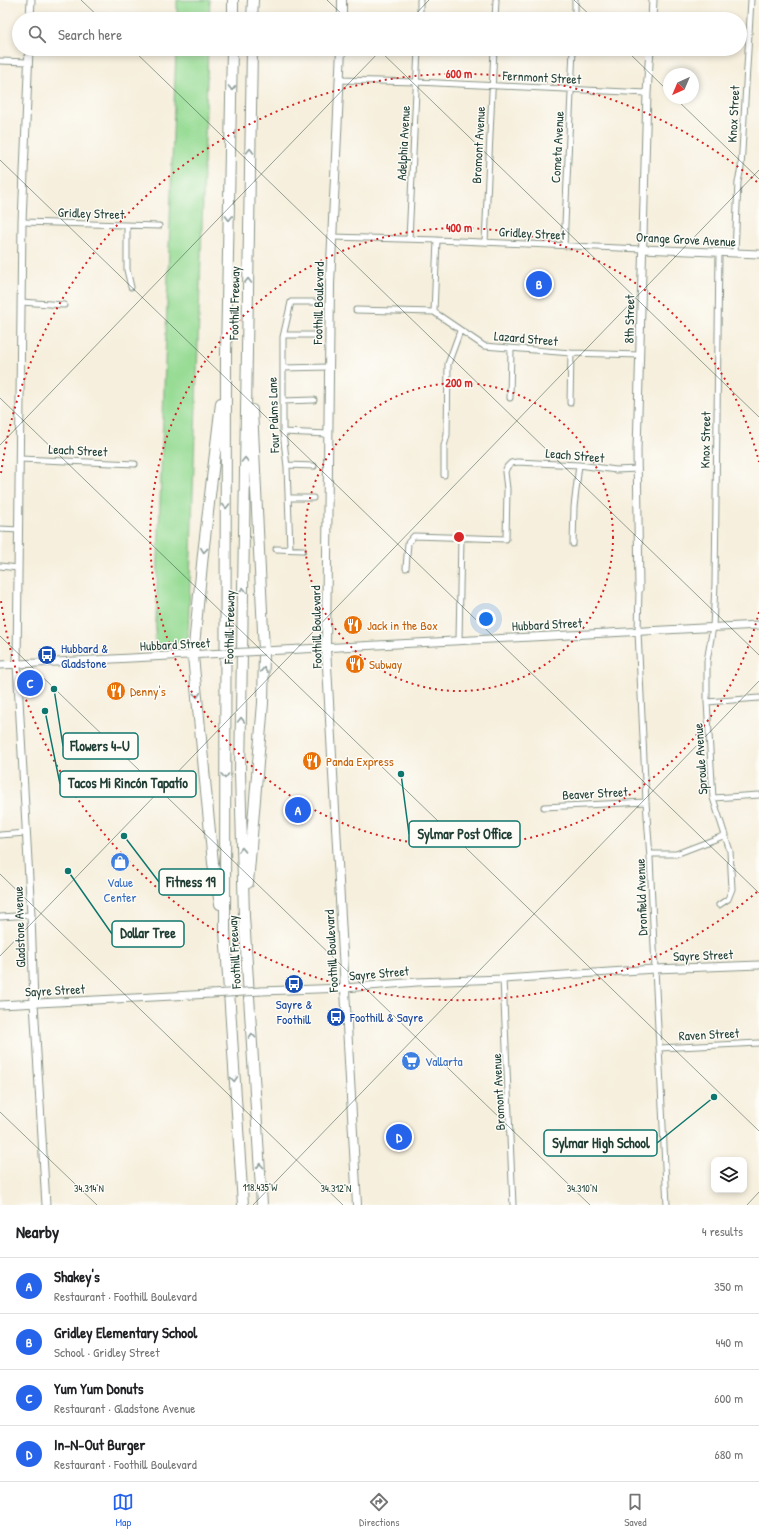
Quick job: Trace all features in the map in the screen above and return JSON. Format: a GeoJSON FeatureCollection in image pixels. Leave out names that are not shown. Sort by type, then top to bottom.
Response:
{"type":"FeatureCollection","features":[{"type":"Feature","properties":{"kind":"highway"},"geometry":{"type":"LineString","coordinates":[[233,0],[233,12]]}},
{"type":"Feature","properties":{"kind":"highway"},"geometry":{"type":"LineString","coordinates":[[252,12],[253,0]]}},
{"type":"Feature","properties":{"kind":"highway","name":"Foothill Freeway"},"geometry":{"type":"LineString","coordinates":[[232,56],[226,355],[225,930],[243,1205]]}},
{"type":"Feature","properties":{"kind":"highway","name":"Foothill Freeway"},"geometry":{"type":"LineString","coordinates":[[252,56],[240,773],[244,916],[262,1205]]}},
{"type":"Feature","properties":{"kind":"highway"},"geometry":{"type":"LineString","coordinates":[[244,916],[251,859],[264,651],[247,320]]}},
{"type":"Feature","properties":{"kind":"highway"},"geometry":{"type":"LineString","coordinates":[[225,930],[213,863],[193,656],[226,355]]}},
{"type":"Feature","properties":{"kind":"main road"},"geometry":{"type":"LineString","coordinates":[[342,0],[342,12]]}},
{"type":"Feature","properties":{"kind":"main road","name":"Foothill Boulevard"},"geometry":{"type":"LineString","coordinates":[[340,56],[332,237],[326,648],[357,1205]]}},
{"type":"Feature","properties":{"kind":"street"},"geometry":{"type":"LineString","coordinates":[[30,12],[31,0]]}},
{"type":"Feature","properties":{"kind":"street"},"geometry":{"type":"LineString","coordinates":[[420,0],[420,12]]}},
{"type":"Feature","properties":{"kind":"street"},"geometry":{"type":"LineString","coordinates":[[495,12],[496,0]]}},
{"type":"Feature","properties":{"kind":"street"},"geometry":{"type":"LineString","coordinates":[[574,12],[575,0]]}},
{"type":"Feature","properties":{"kind":"street"},"geometry":{"type":"LineString","coordinates":[[652,12],[653,0]]}},
{"type":"Feature","properties":{"kind":"street","name":"Knox Street"},"geometry":{"type":"LineString","coordinates":[[735,253],[738,182],[741,168],[751,0]]}},
{"type":"Feature","properties":{"kind":"street","name":"Gladstone Avenue"},"geometry":{"type":"LineString","coordinates":[[28,56],[22,222],[17,664],[46,1205]]}},
{"type":"Feature","properties":{"kind":"street","name":"Adelphia Avenue"},"geometry":{"type":"LineString","coordinates":[[409,239],[418,56]]}},
{"type":"Feature","properties":{"kind":"street","name":"Bromont Avenue"},"geometry":{"type":"LineString","coordinates":[[485,242],[494,56]]}},
{"type":"Feature","properties":{"kind":"street","name":"Cometa Avenue"},"geometry":{"type":"LineString","coordinates":[[564,246],[573,56]]}},
{"type":"Feature","properties":{"kind":"street","name":"8th Street"},"geometry":{"type":"LineString","coordinates":[[639,589],[637,450],[642,249],[650,56]]}},
{"type":"Feature","properties":{"kind":"street"},"geometry":{"type":"LineString","coordinates":[[0,61],[28,62]]}},
{"type":"Feature","properties":{"kind":"street","name":"Fernmont Street"},"geometry":{"type":"LineString","coordinates":[[339,80],[417,82],[647,93]]}},
{"type":"Feature","properties":{"kind":"street","name":"Gridley Street"},"geometry":{"type":"LineString","coordinates":[[22,222],[159,226]]}},
{"type":"Feature","properties":{"kind":"street"},"geometry":{"type":"LineString","coordinates":[[127,226],[127,270],[131,287]]}},
{"type":"Feature","properties":{"kind":"street","name":"Gridley Street"},"geometry":{"type":"LineString","coordinates":[[332,237],[611,248]]}},
{"type":"Feature","properties":{"kind":"street"},"geometry":{"type":"LineString","coordinates":[[356,310],[434,312],[437,240]]}},
{"type":"Feature","properties":{"kind":"street","name":"Orange Grove Avenue"},"geometry":{"type":"LineString","coordinates":[[611,248],[759,254]]}},
{"type":"Feature","properties":{"kind":"street","name":"Knox Street"},"geometry":{"type":"LineString","coordinates":[[713,627],[715,584],[719,253]]}},
{"type":"Feature","properties":{"kind":"street"},"geometry":{"type":"LineString","coordinates":[[21,302],[64,305]]}},
{"type":"Feature","properties":{"kind":"street","name":"Four Palms Lane"},"geometry":{"type":"LineString","coordinates":[[290,549],[287,465],[283,432],[284,335],[291,302],[314,302]]}},
{"type":"Feature","properties":{"kind":"street","name":"Lazard Street"},"geometry":{"type":"LineString","coordinates":[[434,312],[484,346],[571,353],[640,355]]}},
{"type":"Feature","properties":{"kind":"street"},"geometry":{"type":"LineString","coordinates":[[444,475],[444,446],[447,435],[448,364],[460,331]]}},
{"type":"Feature","properties":{"kind":"street"},"geometry":{"type":"LineString","coordinates":[[284,335],[313,335]]}},
{"type":"Feature","properties":{"kind":"street"},"geometry":{"type":"LineString","coordinates":[[510,398],[511,349]]}},
{"type":"Feature","properties":{"kind":"street"},"geometry":{"type":"LineString","coordinates":[[570,403],[571,353]]}},
{"type":"Feature","properties":{"kind":"street"},"geometry":{"type":"LineString","coordinates":[[283,368],[329,367]]}},
{"type":"Feature","properties":{"kind":"street"},"geometry":{"type":"LineString","coordinates":[[283,401],[314,400]]}},
{"type":"Feature","properties":{"kind":"street"},"geometry":{"type":"LineString","coordinates":[[283,432],[328,434]]}},
{"type":"Feature","properties":{"kind":"street","name":"Leach Street"},"geometry":{"type":"LineString","coordinates":[[20,459],[135,464]]}},
{"type":"Feature","properties":{"kind":"street","name":"Leach Street"},"geometry":{"type":"LineString","coordinates":[[461,538],[506,539],[507,489],[505,472],[511,463],[579,465],[616,470],[638,469]]}},
{"type":"Feature","properties":{"kind":"street"},"geometry":{"type":"LineString","coordinates":[[287,465],[314,466]]}},
{"type":"Feature","properties":{"kind":"street"},"geometry":{"type":"LineString","coordinates":[[573,544],[574,507],[579,465]]}},
{"type":"Feature","properties":{"kind":"street"},"geometry":{"type":"LineString","coordinates":[[288,498],[313,498]]}},
{"type":"Feature","properties":{"kind":"street"},"geometry":{"type":"LineString","coordinates":[[0,528],[19,530]]}},
{"type":"Feature","properties":{"kind":"street"},"geometry":{"type":"LineString","coordinates":[[406,568],[408,543],[414,536],[461,538],[459,640]]}},
{"type":"Feature","properties":{"kind":"street"},"geometry":{"type":"LineString","coordinates":[[276,549],[303,550]]}},
{"type":"Feature","properties":{"kind":"street"},"geometry":{"type":"LineString","coordinates":[[0,566],[18,568]]}},
{"type":"Feature","properties":{"kind":"street","name":"Dronfield Avenue"},"geometry":{"type":"LineString","coordinates":[[639,589],[638,632],[667,1205]]}},
{"type":"Feature","properties":{"kind":"street","name":"Hubbard Street"},"geometry":{"type":"LineString","coordinates":[[0,664],[193,656],[459,640],[759,625]]}},
{"type":"Feature","properties":{"kind":"street","name":"Sproule Avenue"},"geometry":{"type":"LineString","coordinates":[[713,627],[707,661],[707,702],[713,798],[730,850],[732,889],[728,899],[719,905]]}},
{"type":"Feature","properties":{"kind":"street"},"geometry":{"type":"LineString","coordinates":[[707,702],[759,698]]}},
{"type":"Feature","properties":{"kind":"street"},"geometry":{"type":"LineString","coordinates":[[713,798],[759,795]]}},
{"type":"Feature","properties":{"kind":"street","name":"Beaver Street"},"geometry":{"type":"LineString","coordinates":[[544,807],[646,802]]}},
{"type":"Feature","properties":{"kind":"street"},"geometry":{"type":"LineString","coordinates":[[0,835],[26,833]]}},
{"type":"Feature","properties":{"kind":"street"},"geometry":{"type":"LineString","coordinates":[[650,854],[676,854],[726,835]]}},
{"type":"Feature","properties":{"kind":"street"},"geometry":{"type":"LineString","coordinates":[[0,917],[31,915]]}},
{"type":"Feature","properties":{"kind":"street","name":"Sayre Street"},"geometry":{"type":"LineString","coordinates":[[0,1005],[34,1002],[345,988],[417,982],[503,979],[654,968],[759,965]]}},
{"type":"Feature","properties":{"kind":"street","name":"Bromont Avenue"},"geometry":{"type":"LineString","coordinates":[[503,979],[513,1205]]}},
{"type":"Feature","properties":{"kind":"street","name":"Raven Street"},"geometry":{"type":"LineString","coordinates":[[659,1048],[759,1043]]}},
{"type":"Feature","properties":{"kind":"green space"},"geometry":{"type":"Polygon","coordinates":[[[177,0],[210,0],[209,12],[177,12],[177,0]]]}},
{"type":"Feature","properties":{"kind":"green space"},"geometry":{"type":"Polygon","coordinates":[[[176,56],[208,56],[188,641],[155,645],[176,56]]]}},
{"type":"Feature","properties":{"kind":"place","name":"Gridley Elementary School"},"geometry":{"type":"Point","coordinates":[539,284]}},
{"type":"Feature","properties":{"kind":"place","name":"Jack in the Box"},"geometry":{"type":"Point","coordinates":[353,625]}},
{"type":"Feature","properties":{"kind":"place","name":"Hubbard & Gladstone"},"geometry":{"type":"Point","coordinates":[47,655]}},
{"type":"Feature","properties":{"kind":"place","name":"Subway"},"geometry":{"type":"Point","coordinates":[355,664]}},
{"type":"Feature","properties":{"kind":"place","name":"Yum Yum Donuts"},"geometry":{"type":"Point","coordinates":[30,683]}},
{"type":"Feature","properties":{"kind":"place","name":"Flowers 4-U"},"geometry":{"type":"Point","coordinates":[54,689]}},
{"type":"Feature","properties":{"kind":"place","name":"Denny's"},"geometry":{"type":"Point","coordinates":[116,691]}},
{"type":"Feature","properties":{"kind":"place","name":"Tacos Mi Rincón Tapatío"},"geometry":{"type":"Point","coordinates":[45,711]}},
{"type":"Feature","properties":{"kind":"place","name":"Panda Express"},"geometry":{"type":"Point","coordinates":[312,761]}},
{"type":"Feature","properties":{"kind":"place","name":"Sylmar Post Office"},"geometry":{"type":"Point","coordinates":[401,774]}},
{"type":"Feature","properties":{"kind":"place","name":"Shakey's"},"geometry":{"type":"Point","coordinates":[298,810]}},
{"type":"Feature","properties":{"kind":"place","name":"Fitness 19"},"geometry":{"type":"Point","coordinates":[124,836]}},
{"type":"Feature","properties":{"kind":"place","name":"Value Center"},"geometry":{"type":"Point","coordinates":[120,862]}},
{"type":"Feature","properties":{"kind":"place","name":"Dollar Tree"},"geometry":{"type":"Point","coordinates":[68,871]}},
{"type":"Feature","properties":{"kind":"place","name":"Sayre & Foothill"},"geometry":{"type":"Point","coordinates":[294,984]}},
{"type":"Feature","properties":{"kind":"place","name":"Foothill & Sayre"},"geometry":{"type":"Point","coordinates":[336,1017]}},
{"type":"Feature","properties":{"kind":"place","name":"Vallarta"},"geometry":{"type":"Point","coordinates":[411,1061]}},
{"type":"Feature","properties":{"kind":"place","name":"Sylmar High School"},"geometry":{"type":"Point","coordinates":[714,1097]}},
{"type":"Feature","properties":{"kind":"place","name":"In-N-Out Burger"},"geometry":{"type":"Point","coordinates":[399,1137]}}]}
